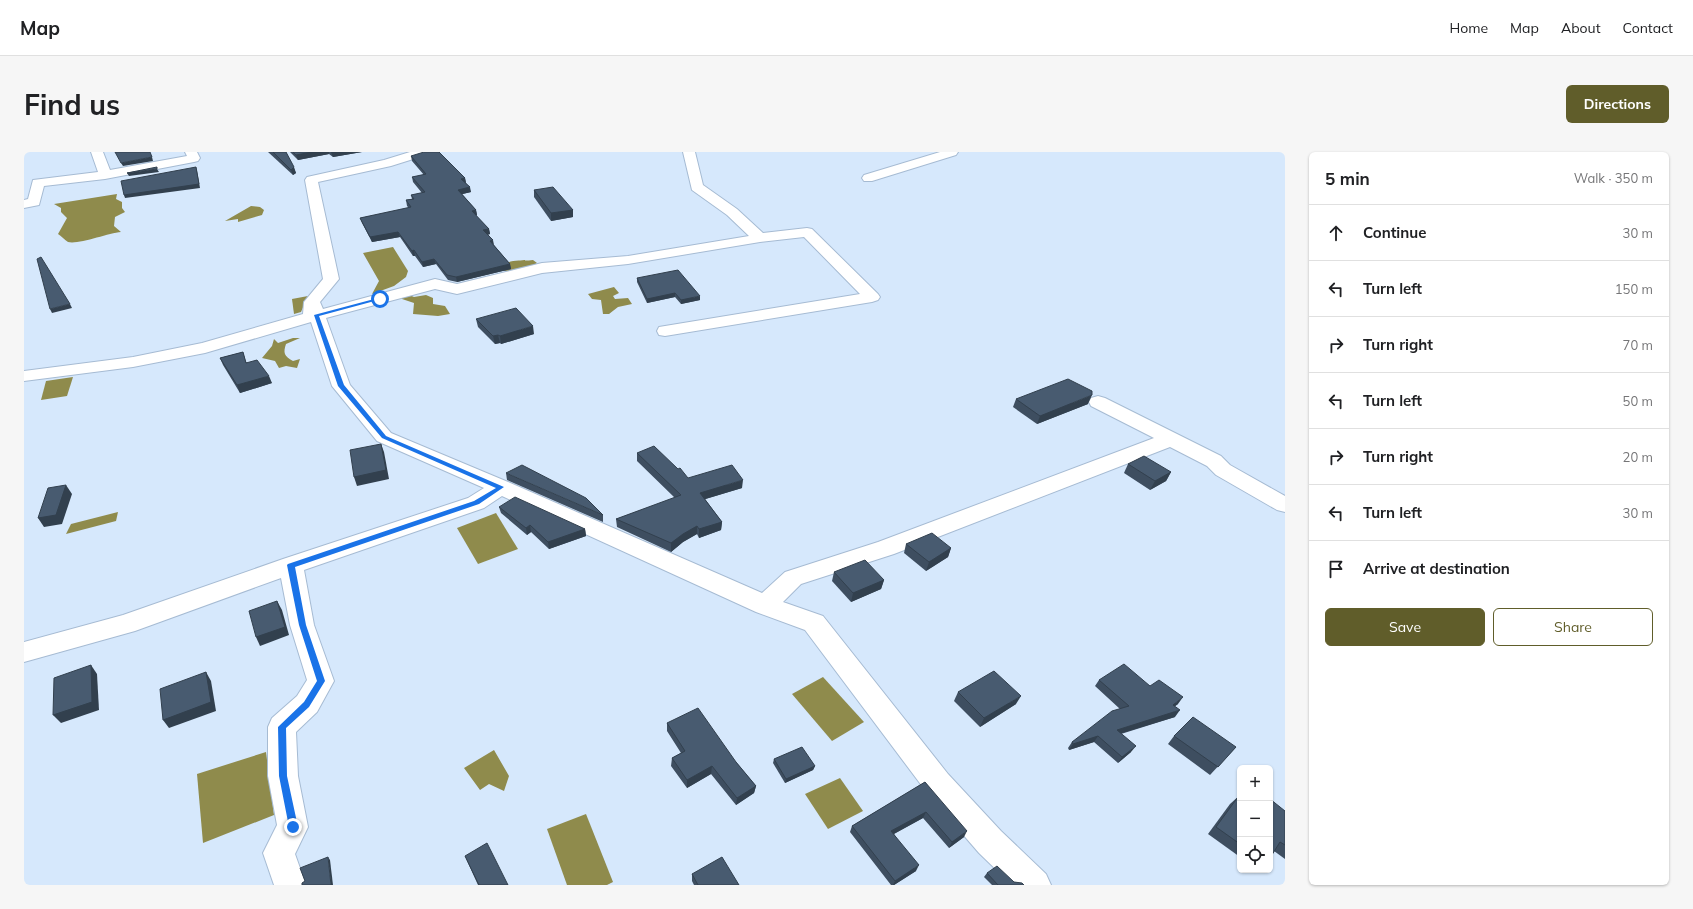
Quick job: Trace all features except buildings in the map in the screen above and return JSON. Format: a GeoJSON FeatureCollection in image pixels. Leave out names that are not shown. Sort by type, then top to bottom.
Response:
{"type":"FeatureCollection","features":[{"type":"Feature","properties":{"kind":"street"},"geometry":{"type":"LineString","coordinates":[[97,152],[105,175]]}},
{"type":"Feature","properties":{"kind":"street"},"geometry":{"type":"LineString","coordinates":[[24,204],[34,202],[38,183],[105,175],[194,158],[191,152]]}},
{"type":"Feature","properties":{"kind":"street"},"geometry":{"type":"LineString","coordinates":[[422,152],[387,163],[311,180],[331,279],[313,311],[341,386],[384,437],[501,487],[765,605],[814,623],[938,784],[990,842],[1035,885]]}},
{"type":"Feature","properties":{"kind":"street"},"geometry":{"type":"LineString","coordinates":[[689,152],[697,187],[732,212],[760,238]]}},
{"type":"Feature","properties":{"kind":"street"},"geometry":{"type":"LineString","coordinates":[[868,178],[952,152]]}},
{"type":"Feature","properties":{"kind":"street"},"geometry":{"type":"LineString","coordinates":[[24,376],[133,362],[198,349],[313,311],[435,284],[457,289],[542,268],[628,260],[760,238],[807,232],[872,297],[665,331]]}},
{"type":"Feature","properties":{"kind":"street"},"geometry":{"type":"LineString","coordinates":[[1098,402],[1214,461],[1222,470],[1285,505]]}},
{"type":"Feature","properties":{"kind":"street"},"geometry":{"type":"LineString","coordinates":[[765,605],[793,578],[886,548],[1171,438]]}},
{"type":"Feature","properties":{"kind":"street"},"geometry":{"type":"LineString","coordinates":[[24,652],[126,624],[291,565],[476,503],[501,487]]}},
{"type":"Feature","properties":{"kind":"street"},"geometry":{"type":"LineString","coordinates":[[290,885],[279,853],[293,827],[283,776],[282,727],[307,704],[321,681],[302,625],[291,565]]}},
{"type":"Feature","properties":{"kind":"shaded area"},"geometry":{"type":"Polygon","coordinates":[[[117,194],[116,199],[122,202],[122,208],[125,212],[115,217],[114,226],[121,232],[79,242],[68,242],[58,234],[67,218],[61,212],[61,208],[54,204],[117,194]]]}},
{"type":"Feature","properties":{"kind":"shaded area"},"geometry":{"type":"Polygon","coordinates":[[[251,206],[260,207],[264,210],[262,215],[238,222],[238,219],[225,221],[251,206]]]}},
{"type":"Feature","properties":{"kind":"shaded area"},"geometry":{"type":"Polygon","coordinates":[[[393,247],[408,271],[406,277],[394,286],[372,294],[379,281],[363,253],[393,247]]]}},
{"type":"Feature","properties":{"kind":"shaded area"},"geometry":{"type":"Polygon","coordinates":[[[533,260],[537,263],[524,270],[498,270],[510,262],[533,260]]]}},
{"type":"Feature","properties":{"kind":"shaded area"},"geometry":{"type":"Polygon","coordinates":[[[614,287],[619,293],[613,296],[615,299],[628,298],[632,304],[618,307],[609,314],[603,314],[601,300],[592,299],[588,294],[614,287]]]}},
{"type":"Feature","properties":{"kind":"shaded area"},"geometry":{"type":"Polygon","coordinates":[[[407,294],[414,297],[426,295],[433,298],[433,304],[445,306],[450,314],[438,316],[413,314],[414,303],[402,299],[401,295],[407,294]]]}},
{"type":"Feature","properties":{"kind":"shaded area"},"geometry":{"type":"Polygon","coordinates":[[[308,296],[301,312],[294,314],[292,299],[308,296]]]}},
{"type":"Feature","properties":{"kind":"shaded area"},"geometry":{"type":"Polygon","coordinates":[[[293,338],[300,338],[286,344],[285,352],[286,356],[293,361],[300,359],[297,368],[286,366],[279,368],[275,361],[262,358],[272,346],[274,339],[278,343],[293,338]]]}},
{"type":"Feature","properties":{"kind":"shaded area"},"geometry":{"type":"Polygon","coordinates":[[[73,377],[67,396],[41,400],[46,381],[73,377]]]}},
{"type":"Feature","properties":{"kind":"shaded area"},"geometry":{"type":"Polygon","coordinates":[[[118,512],[116,521],[66,534],[71,524],[118,512]]]}},
{"type":"Feature","properties":{"kind":"shaded area"},"geometry":{"type":"Polygon","coordinates":[[[496,513],[518,549],[478,564],[457,528],[496,513]]]}},
{"type":"Feature","properties":{"kind":"shaded area"},"geometry":{"type":"Polygon","coordinates":[[[823,677],[864,722],[832,741],[792,694],[823,677]]]}},
{"type":"Feature","properties":{"kind":"shaded area"},"geometry":{"type":"Polygon","coordinates":[[[494,750],[509,776],[504,791],[489,784],[480,790],[464,768],[494,750]]]}},
{"type":"Feature","properties":{"kind":"shaded area"},"geometry":{"type":"Polygon","coordinates":[[[266,752],[274,815],[203,843],[197,774],[266,752]]]}},
{"type":"Feature","properties":{"kind":"shaded area"},"geometry":{"type":"Polygon","coordinates":[[[840,778],[863,811],[828,829],[805,794],[840,778]]]}},
{"type":"Feature","properties":{"kind":"shaded area"},"geometry":{"type":"Polygon","coordinates":[[[586,814],[613,882],[607,885],[567,885],[547,829],[586,814]]]}},
{"type":"Feature","properties":{"kind":"route"},"geometry":{"type":"LineString","coordinates":[[293,827],[283,776],[282,727],[307,704],[321,681],[302,625],[291,565],[476,503],[501,487],[384,437],[341,386],[317,315],[380,299]]}}]}
